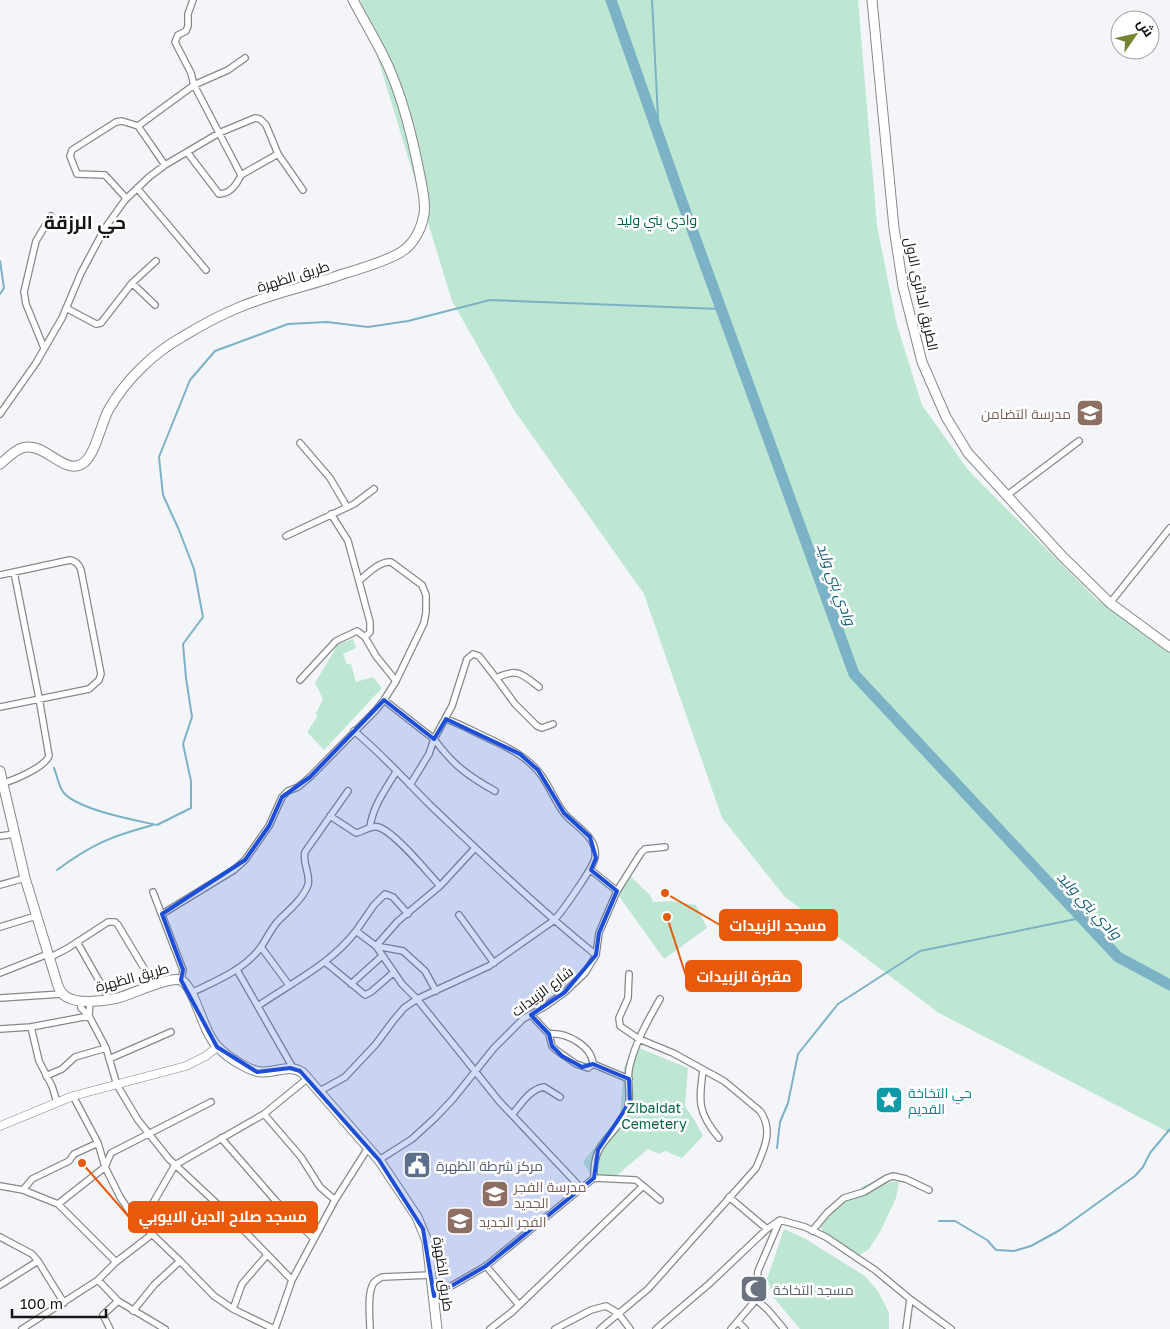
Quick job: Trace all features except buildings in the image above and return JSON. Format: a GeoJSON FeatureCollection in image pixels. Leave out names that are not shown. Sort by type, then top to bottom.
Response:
{"type":"FeatureCollection","features":[{"type":"Feature","properties":{"kind":"main road","name":"طريق الظهرة"},"geometry":{"type":"LineString","coordinates":[[0,464],[14,452],[28,447],[40,450],[67,465],[80,465],[88,458],[105,415],[126,384],[155,356],[181,337],[240,307],[376,264],[404,251],[414,240],[421,228],[424,213],[424,199],[416,157],[389,67],[353,0]]}},
{"type":"Feature","properties":{"kind":"main road","name":"الطريق الدائري الاول"},"geometry":{"type":"LineString","coordinates":[[872,0],[894,228],[903,287],[922,362],[946,417],[968,453],[1069,564],[1110,603],[1170,647]]}},
{"type":"Feature","properties":{"kind":"main road"},"geometry":{"type":"LineString","coordinates":[[0,771],[25,878],[62,994]]}},
{"type":"Feature","properties":{"kind":"main road","name":"طريق الظهرة"},"geometry":{"type":"LineString","coordinates":[[62,994],[70,999],[80,1001],[110,1000],[171,979],[181,980],[187,984],[212,1040],[226,1055],[257,1072],[293,1068],[308,1078],[378,1160],[417,1217],[428,1241],[437,1329]]}},
{"type":"Feature","properties":{"kind":"main road"},"geometry":{"type":"LineString","coordinates":[[0,1126],[73,1096],[186,1066],[206,1056],[217,1047]]}},
{"type":"Feature","properties":{"kind":"street"},"geometry":{"type":"LineString","coordinates":[[193,0],[188,14],[186,31],[176,38],[176,42],[194,86],[241,175]]}},
{"type":"Feature","properties":{"kind":"street"},"geometry":{"type":"LineString","coordinates":[[138,126],[194,86],[228,70],[245,58]]}},
{"type":"Feature","properties":{"kind":"street"},"geometry":{"type":"LineString","coordinates":[[0,414],[36,363],[62,318],[81,273],[105,228],[126,198],[166,165],[219,133],[251,119],[260,119],[266,125],[278,154],[303,190]]}},
{"type":"Feature","properties":{"kind":"street"},"geometry":{"type":"LineString","coordinates":[[126,198],[105,175],[77,174],[74,172],[70,156],[74,148],[112,124],[122,121],[138,126],[166,165]]}},
{"type":"Feature","properties":{"kind":"street"},"geometry":{"type":"LineString","coordinates":[[187,152],[219,194],[225,194],[234,188],[241,175],[278,154]]}},
{"type":"Feature","properties":{"kind":"street"},"geometry":{"type":"LineString","coordinates":[[137,188],[206,270]]}},
{"type":"Feature","properties":{"kind":"street"},"geometry":{"type":"LineString","coordinates":[[44,348],[26,304],[24,292],[36,242],[51,216]]}},
{"type":"Feature","properties":{"kind":"street"},"geometry":{"type":"LineString","coordinates":[[66,308],[96,324],[100,323],[132,283],[156,261]]}},
{"type":"Feature","properties":{"kind":"street"},"geometry":{"type":"LineString","coordinates":[[132,283],[155,305]]}},
{"type":"Feature","properties":{"kind":"street"},"geometry":{"type":"LineString","coordinates":[[1006,496],[1079,441]]}},
{"type":"Feature","properties":{"kind":"street"},"geometry":{"type":"LineString","coordinates":[[300,443],[330,478],[347,507]]}},
{"type":"Feature","properties":{"kind":"street"},"geometry":{"type":"LineString","coordinates":[[286,536],[347,507],[374,489]]}},
{"type":"Feature","properties":{"kind":"street"},"geometry":{"type":"LineString","coordinates":[[331,514],[348,541],[360,580],[371,628],[365,637]]}},
{"type":"Feature","properties":{"kind":"street"},"geometry":{"type":"LineString","coordinates":[[1110,603],[1170,528]]}},
{"type":"Feature","properties":{"kind":"street"},"geometry":{"type":"LineString","coordinates":[[0,575],[70,560],[75,561],[81,570],[101,674],[99,680],[89,689],[0,707]]}},
{"type":"Feature","properties":{"kind":"street"},"geometry":{"type":"LineString","coordinates":[[162,914],[234,870],[245,860],[269,826],[282,796],[298,787],[310,777],[384,700],[396,681],[424,623],[426,612],[425,590],[420,582],[391,562],[382,563],[360,580]]}},
{"type":"Feature","properties":{"kind":"street"},"geometry":{"type":"LineString","coordinates":[[2,784],[47,762],[49,750],[14,572]]}},
{"type":"Feature","properties":{"kind":"street"},"geometry":{"type":"LineString","coordinates":[[300,680],[336,641],[357,631],[365,637],[376,656],[396,681]]}},
{"type":"Feature","properties":{"kind":"street"},"geometry":{"type":"LineString","coordinates":[[410,785],[429,754],[434,740],[452,706],[469,656],[476,654],[479,656],[515,704],[537,726],[542,728],[552,724]]}},
{"type":"Feature","properties":{"kind":"street"},"geometry":{"type":"LineString","coordinates":[[496,678],[513,672],[525,676],[539,687]]}},
{"type":"Feature","properties":{"kind":"street"},"geometry":{"type":"LineString","coordinates":[[384,700],[434,740],[454,763],[469,776],[495,791]]}},
{"type":"Feature","properties":{"kind":"street"},"geometry":{"type":"LineString","coordinates":[[320,1091],[345,1077],[376,1044],[398,1014],[417,999],[494,963],[559,916],[573,893],[591,870],[596,858],[592,842],[585,832],[564,813],[549,785],[538,770],[520,754],[504,745],[466,726],[446,719]]}},
{"type":"Feature","properties":{"kind":"street"},"geometry":{"type":"LineString","coordinates":[[354,731],[370,744],[396,772],[553,921],[596,956]]}},
{"type":"Feature","properties":{"kind":"street"},"geometry":{"type":"LineString","coordinates":[[370,827],[372,814],[396,772]]}},
{"type":"Feature","properties":{"kind":"street"},"geometry":{"type":"LineString","coordinates":[[191,993],[237,970],[261,947],[276,923],[307,888],[309,876],[304,858],[305,852],[348,790]]}},
{"type":"Feature","properties":{"kind":"street"},"geometry":{"type":"LineString","coordinates":[[330,816],[356,833],[370,827],[378,827],[393,837],[440,886]]}},
{"type":"Feature","properties":{"kind":"street"},"geometry":{"type":"LineString","coordinates":[[0,836],[14,834]]}},
{"type":"Feature","properties":{"kind":"street","name":"شارع الزبيدات"},"geometry":{"type":"LineString","coordinates":[[378,1160],[412,1138],[435,1118],[523,1019],[565,992],[585,973],[596,956],[599,933],[616,891],[640,853],[645,850],[665,847]]}},
{"type":"Feature","properties":{"kind":"street"},"geometry":{"type":"LineString","coordinates":[[376,946],[390,928],[440,886],[475,848]]}},
{"type":"Feature","properties":{"kind":"street"},"geometry":{"type":"LineString","coordinates":[[591,870],[616,891]]}},
{"type":"Feature","properties":{"kind":"street"},"geometry":{"type":"LineString","coordinates":[[0,885],[25,878]]}},
{"type":"Feature","properties":{"kind":"street"},"geometry":{"type":"LineString","coordinates":[[153,892],[183,970],[181,980]]}},
{"type":"Feature","properties":{"kind":"street"},"geometry":{"type":"LineString","coordinates":[[258,1006],[325,962],[344,946],[374,905],[386,894],[393,897],[408,914]]}},
{"type":"Feature","properties":{"kind":"street"},"geometry":{"type":"LineString","coordinates":[[459,915],[494,963]]}},
{"type":"Feature","properties":{"kind":"street"},"geometry":{"type":"LineString","coordinates":[[0,927],[36,916]]}},
{"type":"Feature","properties":{"kind":"street"},"geometry":{"type":"LineString","coordinates":[[0,973],[49,956],[77,942],[108,922],[115,922],[154,985]]}},
{"type":"Feature","properties":{"kind":"street"},"geometry":{"type":"LineString","coordinates":[[356,931],[376,946],[402,984],[417,999],[474,1072],[581,1188]]}},
{"type":"Feature","properties":{"kind":"street"},"geometry":{"type":"LineString","coordinates":[[77,942],[110,1000]]}},
{"type":"Feature","properties":{"kind":"street"},"geometry":{"type":"LineString","coordinates":[[376,946],[403,951],[425,971],[436,991]]}},
{"type":"Feature","properties":{"kind":"street"},"geometry":{"type":"LineString","coordinates":[[261,947],[289,985]]}},
{"type":"Feature","properties":{"kind":"street"},"geometry":{"type":"LineString","coordinates":[[351,984],[382,956]]}},
{"type":"Feature","properties":{"kind":"street"},"geometry":{"type":"LineString","coordinates":[[325,962],[362,994],[367,995],[393,972]]}},
{"type":"Feature","properties":{"kind":"street"},"geometry":{"type":"LineString","coordinates":[[237,970],[293,1068]]}},
{"type":"Feature","properties":{"kind":"street"},"geometry":{"type":"LineString","coordinates":[[600,1329],[648,1289],[756,1168],[765,1148],[768,1134],[765,1117],[760,1111],[724,1082],[673,1053],[639,1039],[623,1029],[618,1023],[628,998],[629,974]]}},
{"type":"Feature","properties":{"kind":"street"},"geometry":{"type":"LineString","coordinates":[[0,998],[62,994]]}},
{"type":"Feature","properties":{"kind":"street"},"geometry":{"type":"LineString","coordinates":[[594,1178],[595,1157],[598,1150],[625,1114],[630,1102],[629,1067],[639,1039],[660,999]]}},
{"type":"Feature","properties":{"kind":"street"},"geometry":{"type":"LineString","coordinates":[[80,1001],[83,1011],[89,1016],[106,1048],[117,1085],[148,1133],[176,1165],[229,1215],[292,1280]]}},
{"type":"Feature","properties":{"kind":"street"},"geometry":{"type":"LineString","coordinates":[[89,1016],[90,1001]]}},
{"type":"Feature","properties":{"kind":"street"},"geometry":{"type":"LineString","coordinates":[[531,1015],[549,1034],[552,1046],[562,1056],[582,1067],[588,1068],[593,1064]]}},
{"type":"Feature","properties":{"kind":"street"},"geometry":{"type":"LineString","coordinates":[[0,1029],[31,1027],[89,1016]]}},
{"type":"Feature","properties":{"kind":"street"},"geometry":{"type":"LineString","coordinates":[[31,1027],[35,1048],[57,1102]]}},
{"type":"Feature","properties":{"kind":"street"},"geometry":{"type":"LineString","coordinates":[[109,1059],[171,1032]]}},
{"type":"Feature","properties":{"kind":"street"},"geometry":{"type":"LineString","coordinates":[[549,1034],[565,1035],[583,1046],[590,1055],[593,1064],[629,1079]]}},
{"type":"Feature","properties":{"kind":"street"},"geometry":{"type":"LineString","coordinates":[[46,1076],[62,1069],[75,1057],[106,1048]]}},
{"type":"Feature","properties":{"kind":"street"},"geometry":{"type":"LineString","coordinates":[[703,1070],[700,1106],[719,1138]]}},
{"type":"Feature","properties":{"kind":"street"},"geometry":{"type":"LineString","coordinates":[[136,1219],[153,1202],[176,1165],[264,1114],[308,1078]]}},
{"type":"Feature","properties":{"kind":"street"},"geometry":{"type":"LineString","coordinates":[[512,1115],[534,1090],[539,1088],[544,1087],[560,1097]]}},
{"type":"Feature","properties":{"kind":"street"},"geometry":{"type":"LineString","coordinates":[[73,1096],[98,1143],[105,1167],[126,1208],[214,1296],[233,1309],[274,1329],[292,1280],[335,1200],[368,1148]]}},
{"type":"Feature","properties":{"kind":"street"},"geometry":{"type":"LineString","coordinates":[[58,1204],[105,1167],[111,1153],[211,1102]]}},
{"type":"Feature","properties":{"kind":"street"},"geometry":{"type":"LineString","coordinates":[[264,1114],[301,1157],[320,1187],[335,1200]]}},
{"type":"Feature","properties":{"kind":"street"},"geometry":{"type":"LineString","coordinates":[[221,1138],[275,1200],[314,1239]]}},
{"type":"Feature","properties":{"kind":"street"},"geometry":{"type":"LineString","coordinates":[[24,1190],[32,1179],[69,1161],[74,1154],[98,1143]]}},
{"type":"Feature","properties":{"kind":"street"},"geometry":{"type":"LineString","coordinates":[[812,1231],[827,1213],[844,1198],[864,1192],[887,1178],[899,1176],[929,1190]]}},
{"type":"Feature","properties":{"kind":"street"},"geometry":{"type":"LineString","coordinates":[[434,1296],[486,1266],[594,1178],[605,1180],[631,1178],[660,1200]]}},
{"type":"Feature","properties":{"kind":"street"},"geometry":{"type":"LineString","coordinates":[[0,1186],[24,1190],[58,1204],[116,1262]]}},
{"type":"Feature","properties":{"kind":"street"},"geometry":{"type":"LineString","coordinates":[[490,1329],[519,1305],[643,1186]]}},
{"type":"Feature","properties":{"kind":"street"},"geometry":{"type":"LineString","coordinates":[[729,1197],[768,1229]]}},
{"type":"Feature","properties":{"kind":"street"},"geometry":{"type":"LineString","coordinates":[[780,1220],[826,1237],[875,1270],[951,1329]]}},
{"type":"Feature","properties":{"kind":"street"},"geometry":{"type":"LineString","coordinates":[[658,1328],[780,1220]]}},
{"type":"Feature","properties":{"kind":"street"},"geometry":{"type":"LineString","coordinates":[[732,1329],[760,1295],[757,1280],[758,1271],[780,1220]]}},
{"type":"Feature","properties":{"kind":"street"},"geometry":{"type":"LineString","coordinates":[[22,1329],[98,1280],[116,1262],[151,1234]]}},
{"type":"Feature","properties":{"kind":"street"},"geometry":{"type":"LineString","coordinates":[[0,1237],[26,1250],[38,1261],[64,1303]]}},
{"type":"Feature","properties":{"kind":"street"},"geometry":{"type":"LineString","coordinates":[[233,1309],[242,1284],[267,1255]]}},
{"type":"Feature","properties":{"kind":"street"},"geometry":{"type":"LineString","coordinates":[[0,1285],[38,1261]]}},
{"type":"Feature","properties":{"kind":"street"},"geometry":{"type":"LineString","coordinates":[[133,1311],[154,1284],[180,1261]]}},
{"type":"Feature","properties":{"kind":"street"},"geometry":{"type":"LineString","coordinates":[[486,1266],[519,1305]]}},
{"type":"Feature","properties":{"kind":"street"},"geometry":{"type":"LineString","coordinates":[[370,1329],[370,1292],[372,1285],[376,1281],[382,1278],[432,1275]]}},
{"type":"Feature","properties":{"kind":"street"},"geometry":{"type":"LineString","coordinates":[[98,1280],[118,1301],[165,1329]]}},
{"type":"Feature","properties":{"kind":"street"},"geometry":{"type":"LineString","coordinates":[[906,1329],[910,1299]]}},
{"type":"Feature","properties":{"kind":"street"},"geometry":{"type":"LineString","coordinates":[[757,1300],[784,1329]]}},
{"type":"Feature","properties":{"kind":"street"},"geometry":{"type":"LineString","coordinates":[[110,1329],[103,1315],[118,1301]]}},
{"type":"Feature","properties":{"kind":"street"},"geometry":{"type":"LineString","coordinates":[[555,1329],[599,1307],[606,1306],[618,1313],[630,1329]]}},
{"type":"Feature","properties":{"kind":"street"},"geometry":{"type":"LineString","coordinates":[[738,1322],[745,1329]]}},
{"type":"Feature","properties":{"kind":"highlighted area"},"geometry":{"type":"Polygon","coordinates":[[[384,700],[434,739],[446,719],[520,754],[538,770],[564,813],[590,837],[596,858],[591,870],[617,891],[599,933],[596,955],[565,992],[531,1015],[549,1034],[552,1046],[562,1056],[582,1067],[593,1064],[629,1079],[630,1102],[598,1150],[594,1178],[486,1266],[434,1296],[423,1229],[379,1160],[300,1071],[290,1068],[257,1072],[217,1047],[181,980],[183,970],[162,914],[245,860],[269,826],[282,797],[310,777],[384,700]]]}},
{"type":"Feature","properties":{"kind":"green space","name":"وادي بني وليد"},"geometry":{"type":"Polygon","coordinates":[[[360,0],[858,0],[877,226],[897,325],[922,405],[969,471],[1096,599],[1170,650],[1170,1133],[939,1013],[785,897],[722,818],[644,594],[514,410],[452,301],[360,0]]]}},
{"type":"Feature","properties":{"kind":"green space"},"geometry":{"type":"Polygon","coordinates":[[[353,639],[356,648],[343,654],[347,664],[351,664],[356,682],[373,677],[382,688],[324,750],[307,732],[317,717],[316,713],[323,699],[315,683],[338,644],[353,639]]]}},
{"type":"Feature","properties":{"kind":"green space"},"geometry":{"type":"Polygon","coordinates":[[[630,876],[650,895],[653,902],[671,901],[696,905],[707,928],[664,959],[618,895],[630,876]]]}},
{"type":"Feature","properties":{"kind":"green space","name":"Zibaidat Cemetery"},"geometry":{"type":"Polygon","coordinates":[[[639,1048],[688,1068],[685,1106],[703,1136],[682,1158],[665,1151],[659,1154],[648,1149],[616,1176],[592,1177],[583,1162],[620,1115],[624,1067],[639,1048]]]}},
{"type":"Feature","properties":{"kind":"green space"},"geometry":{"type":"Polygon","coordinates":[[[876,1181],[899,1182],[896,1198],[881,1230],[869,1249],[855,1258],[827,1240],[820,1226],[831,1205],[853,1196],[863,1186],[876,1181]]]}},
{"type":"Feature","properties":{"kind":"green space"},"geometry":{"type":"Polygon","coordinates":[[[784,1229],[804,1238],[865,1276],[878,1291],[889,1313],[889,1329],[800,1329],[774,1298],[767,1279],[784,1229]]]}},
{"type":"Feature","properties":{"kind":"waterway","name":"وادي بني وليد"},"geometry":{"type":"LineString","coordinates":[[611,0],[681,199],[854,674],[1118,957],[1170,985]]}},
{"type":"Feature","properties":{"kind":"waterway"},"geometry":{"type":"LineString","coordinates":[[652,0],[659,137]]}},
{"type":"Feature","properties":{"kind":"waterway"},"geometry":{"type":"LineString","coordinates":[[0,261],[4,288],[0,294]]}},
{"type":"Feature","properties":{"kind":"waterway"},"geometry":{"type":"LineString","coordinates":[[54,768],[62,791],[71,799],[108,814],[157,825],[191,808],[191,781],[183,744],[192,717],[183,644],[203,617],[194,569],[163,495],[159,457],[190,380],[215,351],[288,324],[327,322],[368,327],[408,321],[490,300],[720,309]]}},
{"type":"Feature","properties":{"kind":"waterway"},"geometry":{"type":"LineString","coordinates":[[57,870],[92,847],[126,833],[153,825]]}},
{"type":"Feature","properties":{"kind":"waterway"},"geometry":{"type":"LineString","coordinates":[[777,1148],[780,1122],[788,1103],[798,1054],[838,1004],[920,951],[1081,918]]}},
{"type":"Feature","properties":{"kind":"waterway"},"geometry":{"type":"LineString","coordinates":[[939,1221],[955,1221],[987,1240],[996,1250],[1014,1251],[1031,1246],[1060,1230],[1135,1176],[1143,1167],[1150,1153],[1170,1129]]}},
{"type":"Feature","properties":{"kind":"place","name":"مدرسة التضامن"},"geometry":{"type":"Point","coordinates":[1090,413]}},
{"type":"Feature","properties":{"kind":"place","name":"مسجد الزبيدات"},"geometry":{"type":"Point","coordinates":[665,893]}},
{"type":"Feature","properties":{"kind":"place","name":"مقبرة الزبيدات"},"geometry":{"type":"Point","coordinates":[667,917]}},
{"type":"Feature","properties":{"kind":"place","name":"حي التخاخة القديم"},"geometry":{"type":"Point","coordinates":[889,1100]}},
{"type":"Feature","properties":{"kind":"place","name":"مسجد صلاح الدين الايوبي"},"geometry":{"type":"Point","coordinates":[82,1163]}},
{"type":"Feature","properties":{"kind":"place","name":"مركز شرطة الظهرة"},"geometry":{"type":"Point","coordinates":[417,1165]}},
{"type":"Feature","properties":{"kind":"place","name":"مدرسة الفجر الجديد"},"geometry":{"type":"Point","coordinates":[495,1194]}},
{"type":"Feature","properties":{"kind":"place","name":"الفجر الجديد"},"geometry":{"type":"Point","coordinates":[460,1221]}},
{"type":"Feature","properties":{"kind":"place","name":"مسجد التخاخة"},"geometry":{"type":"Point","coordinates":[754,1289]}},
{"type":"Feature","properties":{"kind":"district","name":"حي الرزقة"},"geometry":{"type":"Point","coordinates":[85,221]}}]}
